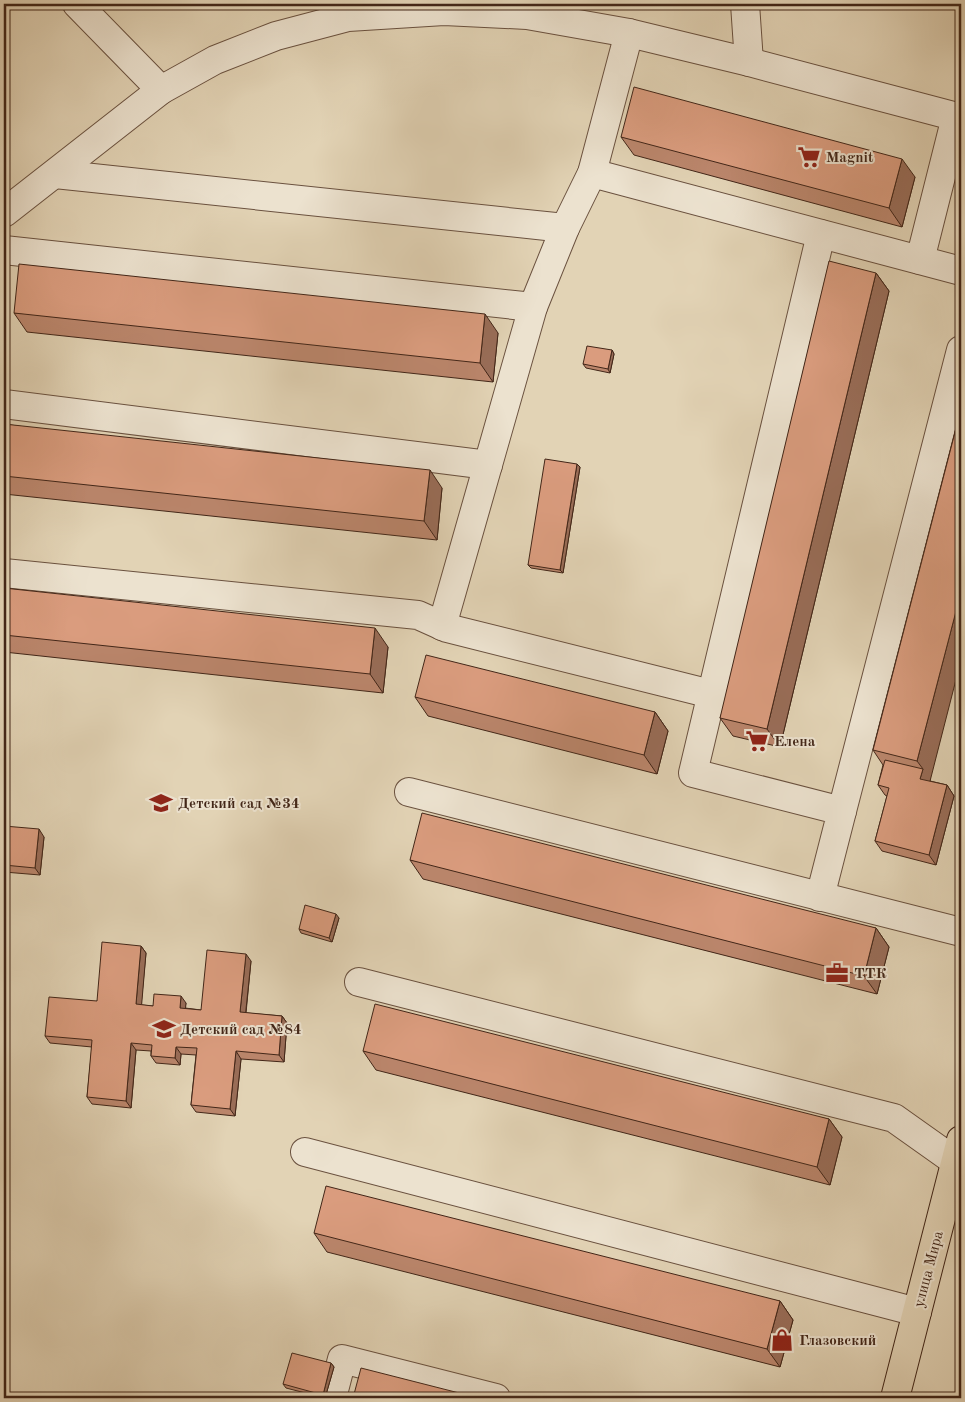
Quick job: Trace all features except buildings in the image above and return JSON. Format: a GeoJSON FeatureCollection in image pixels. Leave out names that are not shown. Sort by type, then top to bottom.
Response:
{"type":"FeatureCollection","features":[{"type":"Feature","properties":{"kind":"main road","name":"улица Мира"},"geometry":{"type":"LineString","coordinates":[[894,1398],[958,1151]]}},
{"type":"Feature","properties":{"kind":"street"},"geometry":{"type":"LineString","coordinates":[[77,4],[161,90]]}},
{"type":"Feature","properties":{"kind":"street"},"geometry":{"type":"LineString","coordinates":[[745,4],[749,62]]}},
{"type":"Feature","properties":{"kind":"street"},"geometry":{"type":"LineString","coordinates":[[4,213],[161,90],[215,60],[267,40],[348,16],[444,11],[527,16],[629,33],[749,62],[959,118],[920,260]]}},
{"type":"Feature","properties":{"kind":"street"},"geometry":{"type":"LineString","coordinates":[[442,626],[533,307],[565,228],[592,173],[629,33]]}},
{"type":"Feature","properties":{"kind":"street"},"geometry":{"type":"LineString","coordinates":[[592,173],[961,271]]}},
{"type":"Feature","properties":{"kind":"street"},"geometry":{"type":"LineString","coordinates":[[55,174],[565,228]]}},
{"type":"Feature","properties":{"kind":"street"},"geometry":{"type":"LineString","coordinates":[[821,234],[693,773],[842,811]]}},
{"type":"Feature","properties":{"kind":"street"},"geometry":{"type":"LineString","coordinates":[[4,250],[533,307]]}},
{"type":"Feature","properties":{"kind":"street"},"geometry":{"type":"LineString","coordinates":[[820,897],[961,350]]}},
{"type":"Feature","properties":{"kind":"street"},"geometry":{"type":"LineString","coordinates":[[4,404],[488,465]]}},
{"type":"Feature","properties":{"kind":"street"},"geometry":{"type":"LineString","coordinates":[[4,573],[418,615],[442,626],[712,694]]}},
{"type":"Feature","properties":{"kind":"street"},"geometry":{"type":"LineString","coordinates":[[409,792],[961,932]]}},
{"type":"Feature","properties":{"kind":"street"},"geometry":{"type":"LineString","coordinates":[[359,982],[894,1118],[958,1151]]}},
{"type":"Feature","properties":{"kind":"street"},"geometry":{"type":"LineString","coordinates":[[305,1152],[917,1312]]}},
{"type":"Feature","properties":{"kind":"street"},"geometry":{"type":"LineString","coordinates":[[332,1398],[342,1359],[496,1398]]}},
{"type":"Feature","properties":{"kind":"place","name":"Magnit"},"geometry":{"type":"Point","coordinates":[809,157]}},
{"type":"Feature","properties":{"kind":"place","name":"Елена"},"geometry":{"type":"Point","coordinates":[757,741]}},
{"type":"Feature","properties":{"kind":"place","name":"Детский сад №34"},"geometry":{"type":"Point","coordinates":[161,803]}},
{"type":"Feature","properties":{"kind":"place","name":"ТТК"},"geometry":{"type":"Point","coordinates":[837,973]}},
{"type":"Feature","properties":{"kind":"place","name":"Детский сад №84"},"geometry":{"type":"Point","coordinates":[164,1029]}},
{"type":"Feature","properties":{"kind":"place","name":"Глазовский"},"geometry":{"type":"Point","coordinates":[782,1340]}}]}
